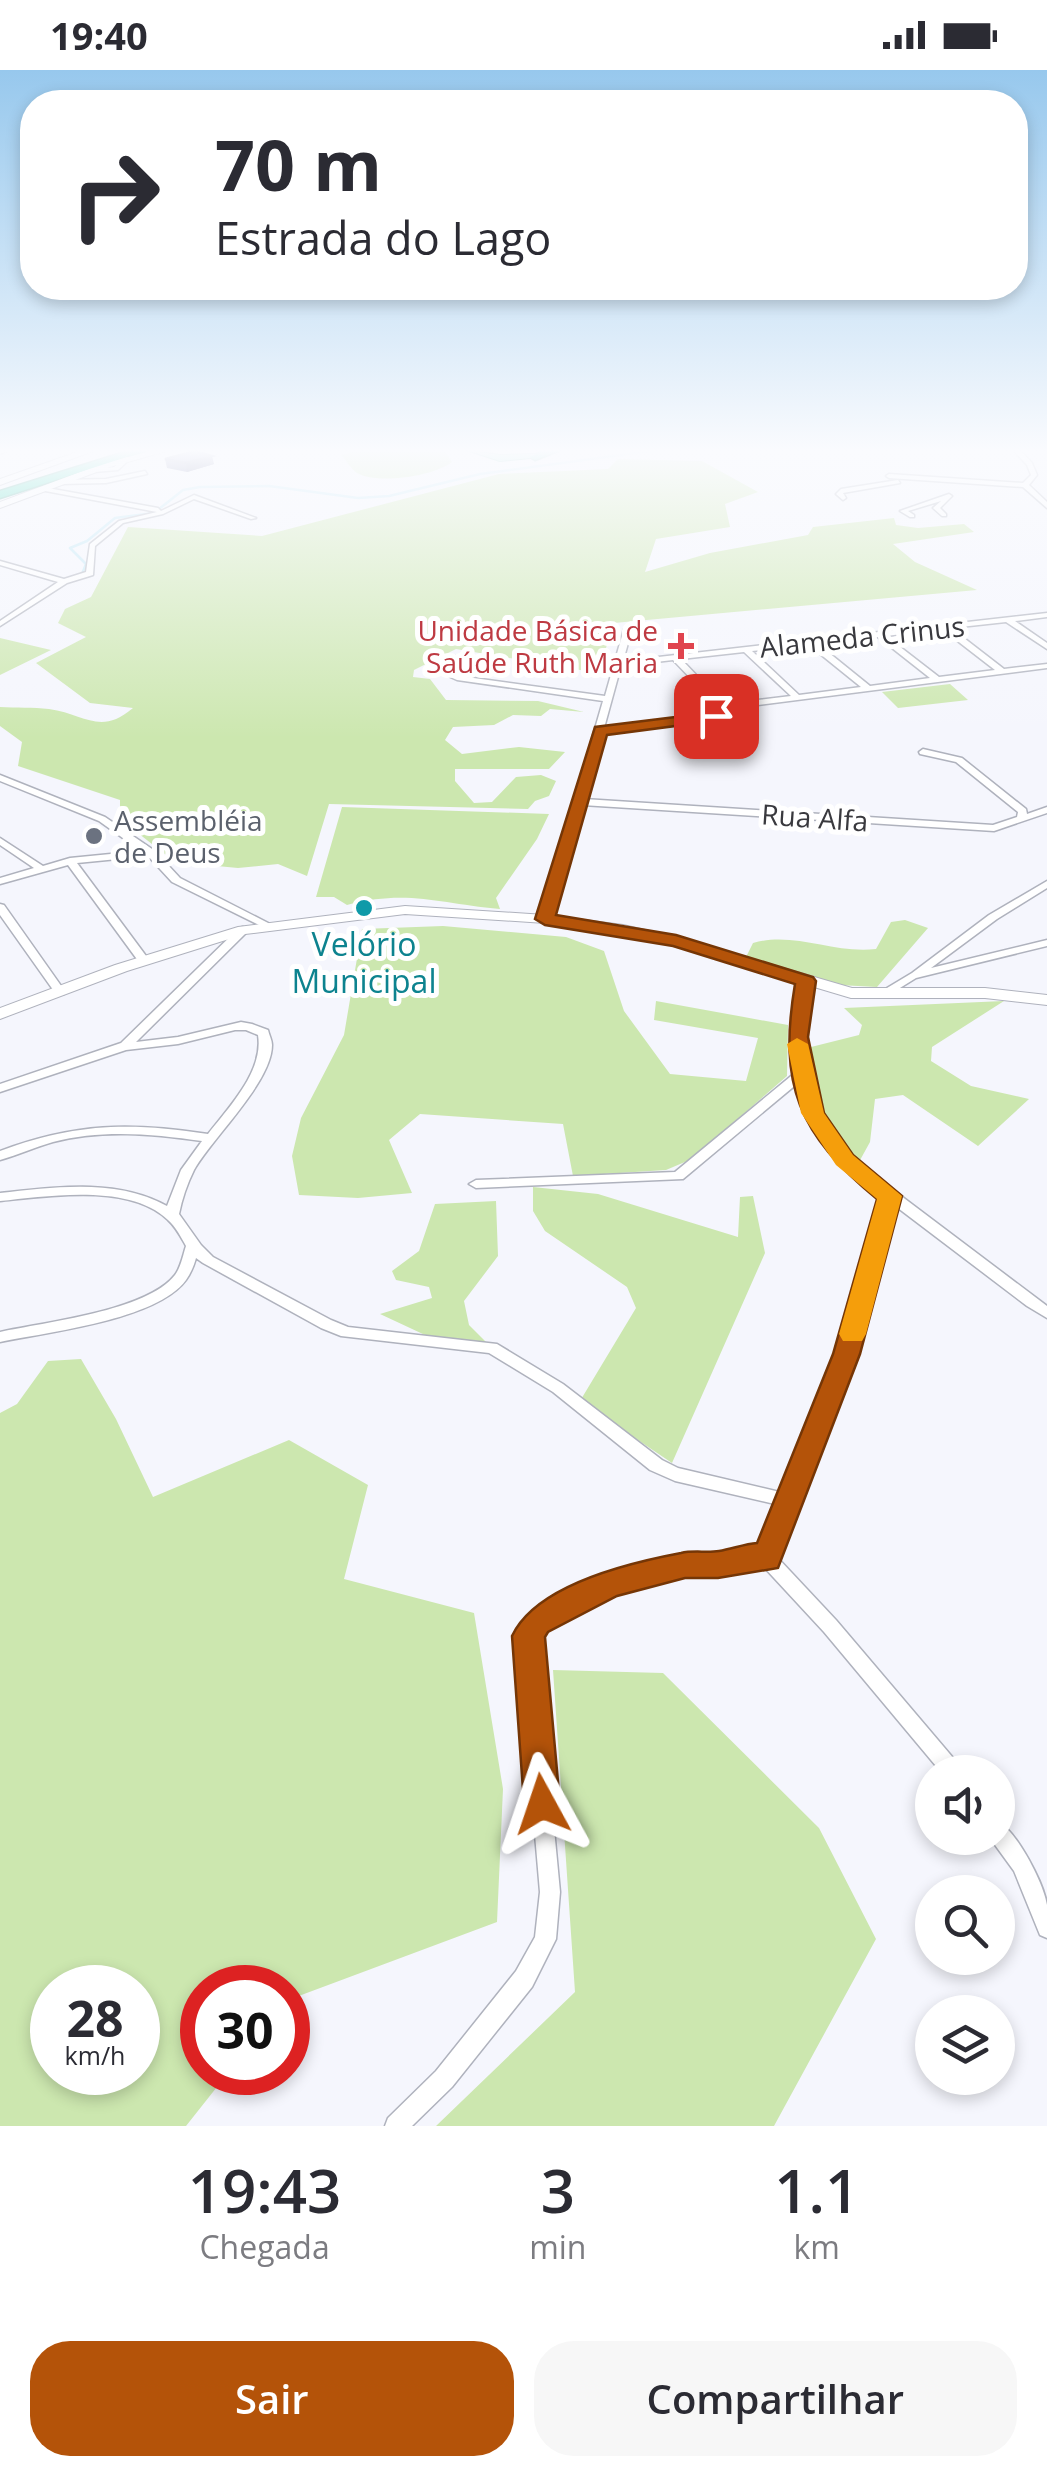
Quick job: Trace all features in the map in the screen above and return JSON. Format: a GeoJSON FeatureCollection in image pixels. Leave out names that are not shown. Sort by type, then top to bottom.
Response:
{"type":"FeatureCollection","features":[{"type":"Feature","properties":{"kind":"street"},"geometry":{"type":"LineString","coordinates":[[0,624],[64,581],[90,573],[93,546]]}},
{"type":"Feature","properties":{"kind":"street"},"geometry":{"type":"LineString","coordinates":[[0,563],[64,581]]}},
{"type":"Feature","properties":{"kind":"street"},"geometry":{"type":"LineString","coordinates":[[0,608],[18,613]]}},
{"type":"Feature","properties":{"kind":"street","name":"Alameda Crinus"},"geometry":{"type":"LineString","coordinates":[[618,664],[1047,615]]}},
{"type":"Feature","properties":{"kind":"street"},"geometry":{"type":"LineString","coordinates":[[1008,620],[1047,648]]}},
{"type":"Feature","properties":{"kind":"street"},"geometry":{"type":"LineString","coordinates":[[944,627],[1003,672]]}},
{"type":"Feature","properties":{"kind":"street"},"geometry":{"type":"LineString","coordinates":[[545,919],[628,630]]}},
{"type":"Feature","properties":{"kind":"street"},"geometry":{"type":"LineString","coordinates":[[880,634],[936,679]]}},
{"type":"Feature","properties":{"kind":"street"},"geometry":{"type":"LineString","coordinates":[[811,642],[868,688]]}},
{"type":"Feature","properties":{"kind":"street"},"geometry":{"type":"LineString","coordinates":[[745,649],[797,697]]}},
{"type":"Feature","properties":{"kind":"street"},"geometry":{"type":"LineString","coordinates":[[458,657],[452,676],[457,678],[607,699]]}},
{"type":"Feature","properties":{"kind":"street"},"geometry":{"type":"LineString","coordinates":[[674,657],[722,707]]}},
{"type":"Feature","properties":{"kind":"street"},"geometry":{"type":"LineString","coordinates":[[722,707],[1047,666]]}},
{"type":"Feature","properties":{"kind":"street"},"geometry":{"type":"LineString","coordinates":[[600,731],[716,716],[722,707]]}},
{"type":"Feature","properties":{"kind":"street"},"geometry":{"type":"LineString","coordinates":[[923,752],[959,760],[1023,811],[1021,820]]}},
{"type":"Feature","properties":{"kind":"street"},"geometry":{"type":"LineString","coordinates":[[936,755],[944,772]]}},
{"type":"Feature","properties":{"kind":"street"},"geometry":{"type":"LineString","coordinates":[[0,778],[102,819],[151,852],[176,880],[266,925]]}},
{"type":"Feature","properties":{"kind":"street","name":"Rua Alfa"},"geometry":{"type":"LineString","coordinates":[[580,802],[976,828],[994,828],[1047,810]]}},
{"type":"Feature","properties":{"kind":"street"},"geometry":{"type":"LineString","coordinates":[[0,841],[19,850],[39,868]]}},
{"type":"Feature","properties":{"kind":"street"},"geometry":{"type":"LineString","coordinates":[[0,856],[19,850]]}},
{"type":"Feature","properties":{"kind":"street"},"geometry":{"type":"LineString","coordinates":[[0,881],[70,861],[151,852]]}},
{"type":"Feature","properties":{"kind":"street"},"geometry":{"type":"LineString","coordinates":[[70,861],[143,960]]}},
{"type":"Feature","properties":{"kind":"street"},"geometry":{"type":"LineString","coordinates":[[883,994],[1047,884]]}},
{"type":"Feature","properties":{"kind":"street"},"geometry":{"type":"LineString","coordinates":[[0,906],[60,992]]}},
{"type":"Feature","properties":{"kind":"street"},"geometry":{"type":"LineString","coordinates":[[0,1014],[143,960],[243,930],[405,910],[545,919],[676,941],[835,990],[883,994],[986,993],[1047,1000]]}},
{"type":"Feature","properties":{"kind":"street"},"geometry":{"type":"LineString","coordinates":[[125,1046],[243,930]]}},
{"type":"Feature","properties":{"kind":"street"},"geometry":{"type":"LineString","coordinates":[[912,976],[1047,943]]}},
{"type":"Feature","properties":{"kind":"street"},"geometry":{"type":"LineString","coordinates":[[806,981],[797,1037],[802,1074],[812,1113],[828,1138],[858,1174],[1047,1313]]}},
{"type":"Feature","properties":{"kind":"street"},"geometry":{"type":"LineString","coordinates":[[0,1088],[125,1046],[171,1042],[238,1027],[260,1031],[265,1046],[260,1070],[177,1190],[172,1215]]}},
{"type":"Feature","properties":{"kind":"street"},"geometry":{"type":"LineString","coordinates":[[476,1184],[678,1176],[802,1074]]}},
{"type":"Feature","properties":{"kind":"street"},"geometry":{"type":"LineString","coordinates":[[0,1156],[40,1139],[88,1130],[127,1127],[210,1138]]}},
{"type":"Feature","properties":{"kind":"street"},"geometry":{"type":"LineString","coordinates":[[0,1196],[96,1193],[150,1203],[172,1215],[192,1248],[338,1329],[492,1348],[534,1371],[656,1465],[675,1474],[790,1500]]}},
{"type":"Feature","properties":{"kind":"street"},"geometry":{"type":"LineString","coordinates":[[767,1558],[846,1354],[890,1196]]}},
{"type":"Feature","properties":{"kind":"street"},"geometry":{"type":"LineString","coordinates":[[0,1337],[112,1312],[160,1294],[182,1276],[192,1248]]}},
{"type":"Feature","properties":{"kind":"street"},"geometry":{"type":"LineString","coordinates":[[396,2126],[455,2065],[524,1979],[545,1940],[550,1892],[528,1649],[536,1622],[611,1584],[655,1570],[754,1556],[767,1558],[939,1755]]}},
{"type":"Feature","properties":{"kind":"street"},"geometry":{"type":"LineString","coordinates":[[1015,1855],[1047,1928]]}},
{"type":"Feature","properties":{"kind":"green space"},"geometry":{"type":"Polygon","coordinates":[[[118,546],[654,546],[645,572],[748,546],[895,546],[915,562],[977,590],[614,623],[598,673],[456,649],[414,670],[413,677],[430,679],[446,700],[538,701],[584,712],[550,709],[541,716],[513,715],[494,725],[453,727],[445,740],[462,754],[519,747],[565,752],[549,769],[455,769],[455,781],[474,803],[492,802],[516,777],[541,775],[556,781],[549,796],[535,801],[528,809],[329,804],[307,876],[278,864],[238,868],[175,862],[120,819],[120,800],[18,766],[22,742],[0,726],[0,707],[49,709],[101,722],[111,721],[133,708],[90,703],[36,663],[86,637],[58,623],[65,609],[91,597],[118,546]]]}},
{"type":"Feature","properties":{"kind":"green space"},"geometry":{"type":"Polygon","coordinates":[[[0,638],[51,650],[0,675],[0,638]]]}},
{"type":"Feature","properties":{"kind":"green space"},"geometry":{"type":"Polygon","coordinates":[[[950,684],[968,700],[898,708],[882,692],[950,684]]]}},
{"type":"Feature","properties":{"kind":"green space"},"geometry":{"type":"Polygon","coordinates":[[[342,807],[549,814],[537,839],[496,898],[500,909],[406,898],[347,905],[334,897],[316,897],[342,807]]]}},
{"type":"Feature","properties":{"kind":"green space"},"geometry":{"type":"Polygon","coordinates":[[[905,920],[928,928],[877,987],[839,985],[746,957],[753,943],[768,940],[876,949],[891,922],[905,920]]]}},
{"type":"Feature","properties":{"kind":"green space"},"geometry":{"type":"Polygon","coordinates":[[[443,926],[566,937],[604,951],[624,1011],[670,1074],[746,1081],[758,1038],[654,1020],[656,1001],[788,1025],[787,1076],[692,1159],[666,1170],[573,1176],[563,1124],[420,1114],[389,1140],[412,1193],[358,1198],[299,1195],[292,1156],[301,1118],[344,1035],[362,929],[443,926]]]}},
{"type":"Feature","properties":{"kind":"green space"},"geometry":{"type":"Polygon","coordinates":[[[1004,1001],[932,1047],[931,1061],[971,1086],[1029,1099],[978,1146],[903,1095],[875,1099],[870,1142],[859,1162],[851,1158],[814,1098],[803,1049],[859,1035],[862,1025],[844,1008],[1004,1001]]]}},
{"type":"Feature","properties":{"kind":"green space"},"geometry":{"type":"Polygon","coordinates":[[[533,1187],[598,1194],[738,1237],[740,1197],[753,1196],[765,1253],[672,1463],[580,1401],[636,1308],[627,1287],[545,1231],[533,1211],[533,1187]]]}},
{"type":"Feature","properties":{"kind":"green space"},"geometry":{"type":"Polygon","coordinates":[[[496,1201],[498,1256],[464,1301],[469,1325],[489,1345],[425,1335],[380,1314],[432,1298],[429,1287],[396,1280],[392,1271],[419,1251],[435,1204],[496,1201]]]}},
{"type":"Feature","properties":{"kind":"green space"},"geometry":{"type":"Polygon","coordinates":[[[81,1359],[116,1419],[153,1497],[289,1440],[368,1485],[344,1579],[474,1613],[503,1789],[497,1922],[310,1992],[310,1965],[180,1965],[180,2095],[211,2095],[186,2126],[0,2126],[0,1413],[17,1404],[48,1361],[81,1359]]]}},
{"type":"Feature","properties":{"kind":"green space"},"geometry":{"type":"Polygon","coordinates":[[[553,1670],[663,1673],[819,1828],[876,1939],[774,2126],[436,2126],[575,1992],[553,1670]]]}},
{"type":"Feature","properties":{"kind":"waterway"},"geometry":{"type":"LineString","coordinates":[[75,546],[70,548],[86,564],[82,574]]}},
{"type":"Feature","properties":{"kind":"slow traffic"},"geometry":{"type":"LineString","coordinates":[[797,1044],[812,1113],[858,1174],[890,1196],[852,1334]]}},
{"type":"Feature","properties":{"kind":"place","name":"Unidade Básica de Saúde Ruth Maria"},"geometry":{"type":"Point","coordinates":[681,646]}},
{"type":"Feature","properties":{"kind":"place","name":"Assembléia de Deus"},"geometry":{"type":"Point","coordinates":[94,836]}},
{"type":"Feature","properties":{"kind":"place","name":"Velório Municipal"},"geometry":{"type":"Point","coordinates":[364,908]}},
{"type":"Feature","properties":{"kind":"route"},"geometry":{"type":"LineString","coordinates":[[542,1804],[528,1649],[536,1622],[611,1584],[655,1570],[754,1556],[767,1558],[846,1354],[890,1196],[858,1174],[812,1113],[797,1037],[806,981],[676,941],[545,919],[600,731],[716,716]]}}]}
